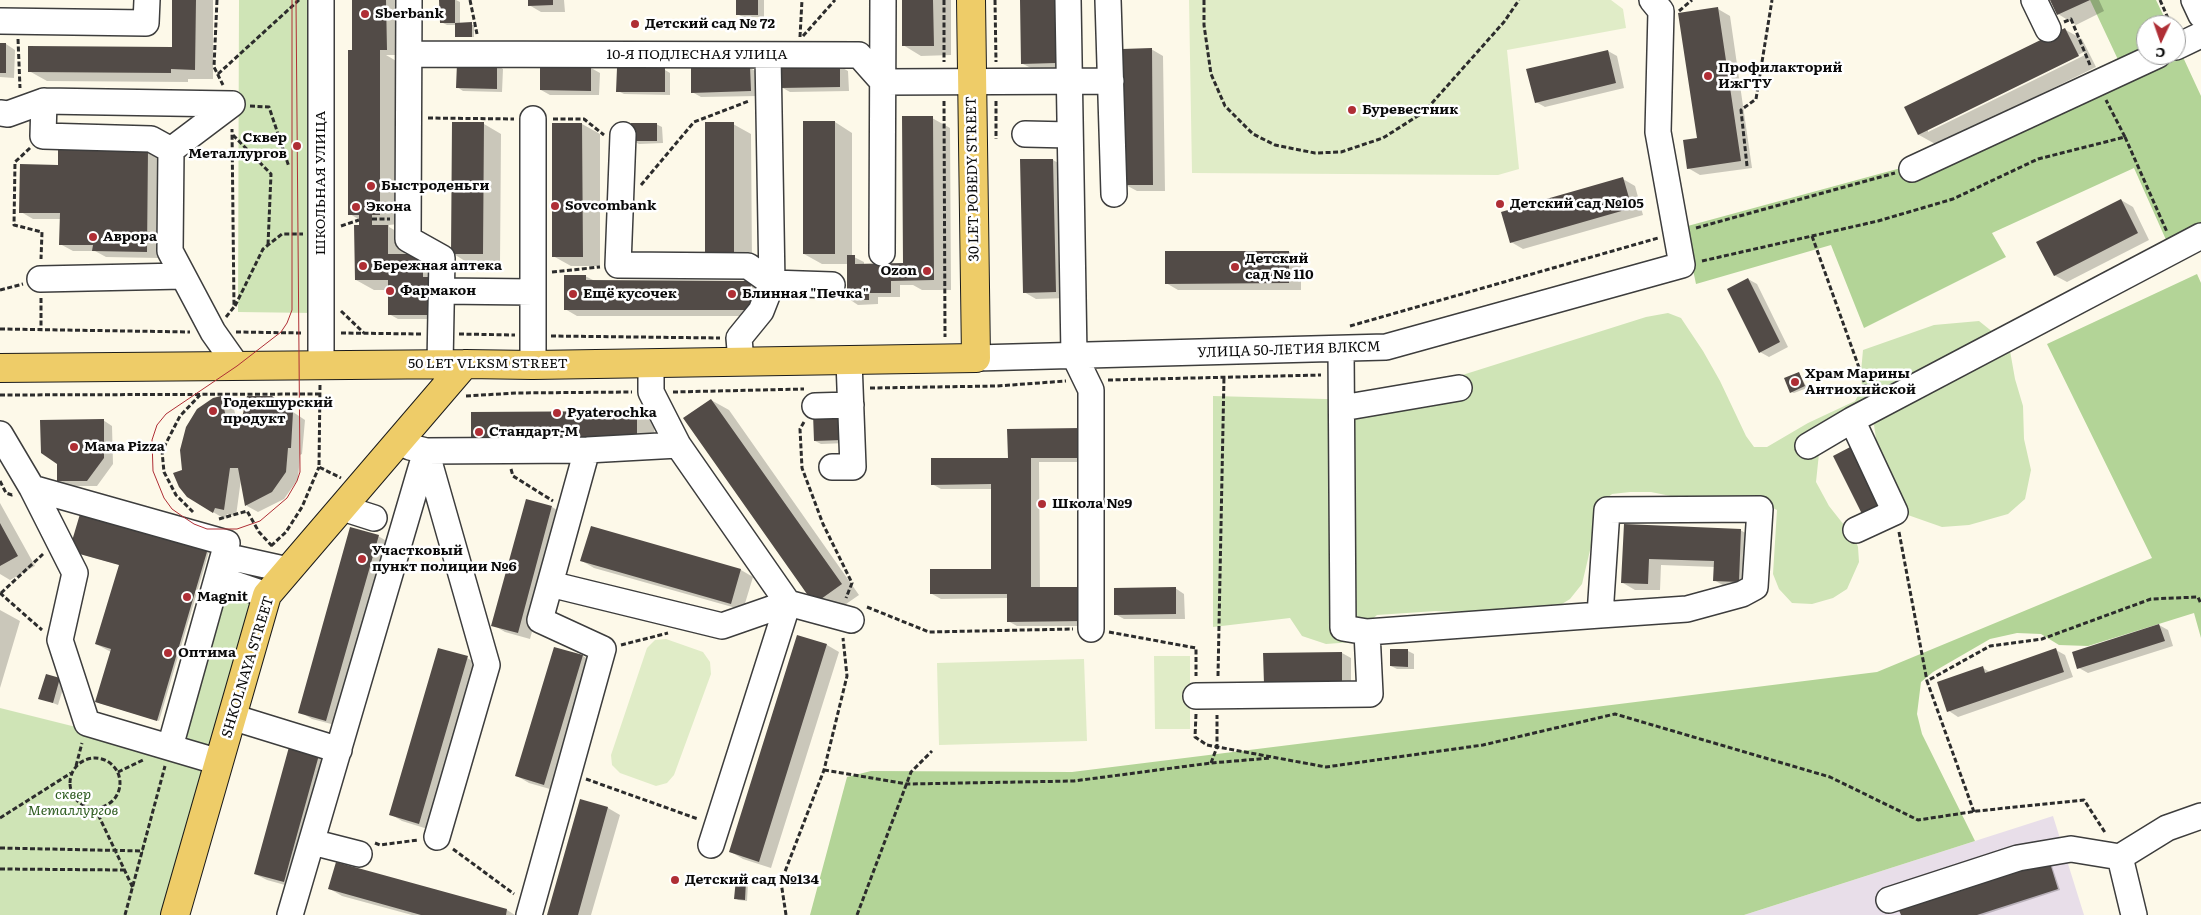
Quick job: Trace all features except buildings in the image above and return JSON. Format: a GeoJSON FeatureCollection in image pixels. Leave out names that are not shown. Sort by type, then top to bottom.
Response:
{"type":"FeatureCollection","features":[{"type":"Feature","properties":{"kind":"main road","name":"30 LET POBEDY STREET"},"geometry":{"type":"LineString","coordinates":[[972,0],[976,358]]}},
{"type":"Feature","properties":{"kind":"main road","name":"50 LET VLKSM STREET"},"geometry":{"type":"LineString","coordinates":[[0,368],[533,365],[976,358]]}},
{"type":"Feature","properties":{"kind":"main road","name":"SHKOLNAYA STREET"},"geometry":{"type":"LineString","coordinates":[[175,915],[267,594],[400,439],[452,364]]}},
{"type":"Feature","properties":{"kind":"street"},"geometry":{"type":"LineString","coordinates":[[9,21],[146,23],[147,0]]}},
{"type":"Feature","properties":{"kind":"street","name":"ШКОЛЬНАЯ УЛИЦА"},"geometry":{"type":"LineString","coordinates":[[321,0],[321,365]]}},
{"type":"Feature","properties":{"kind":"street"},"geometry":{"type":"LineString","coordinates":[[409,0],[408,239],[442,258],[441,334],[452,364]]}},
{"type":"Feature","properties":{"kind":"street"},"geometry":{"type":"LineString","coordinates":[[882,254],[883,0]]}},
{"type":"Feature","properties":{"kind":"street"},"geometry":{"type":"LineString","coordinates":[[1068,0],[1074,355],[1091,390],[1091,629]]}},
{"type":"Feature","properties":{"kind":"street"},"geometry":{"type":"LineString","coordinates":[[1108,0],[1114,194]]}},
{"type":"Feature","properties":{"kind":"street"},"geometry":{"type":"LineString","coordinates":[[2034,0],[2048,29]]}},
{"type":"Feature","properties":{"kind":"street"},"geometry":{"type":"LineString","coordinates":[[2194,0],[2201,15]]}},
{"type":"Feature","properties":{"kind":"street"},"geometry":{"type":"LineString","coordinates":[[1662,4],[1658,132],[1674,234],[1682,266]]}},
{"type":"Feature","properties":{"kind":"street"},"geometry":{"type":"LineString","coordinates":[[2186,42],[2201,35]]}},
{"type":"Feature","properties":{"kind":"street","name":"10-Я ПОДЛЕСНАЯ УЛИЦА"},"geometry":{"type":"LineString","coordinates":[[410,54],[859,55],[883,82]]}},
{"type":"Feature","properties":{"kind":"street"},"geometry":{"type":"LineString","coordinates":[[741,362],[739,338],[761,311],[772,283],[768,55]]}},
{"type":"Feature","properties":{"kind":"street"},"geometry":{"type":"LineString","coordinates":[[1912,168],[2136,65]]}},
{"type":"Feature","properties":{"kind":"street"},"geometry":{"type":"LineString","coordinates":[[883,82],[1111,81]]}},
{"type":"Feature","properties":{"kind":"street"},"geometry":{"type":"LineString","coordinates":[[22,108],[232,104]]}},
{"type":"Feature","properties":{"kind":"street"},"geometry":{"type":"LineString","coordinates":[[171,150],[232,104]]}},
{"type":"Feature","properties":{"kind":"street"},"geometry":{"type":"LineString","coordinates":[[22,108],[43,136],[151,139],[171,150]]}},
{"type":"Feature","properties":{"kind":"street"},"geometry":{"type":"LineString","coordinates":[[533,119],[533,365]]}},
{"type":"Feature","properties":{"kind":"street"},"geometry":{"type":"LineString","coordinates":[[1025,134],[1070,135]]}},
{"type":"Feature","properties":{"kind":"street"},"geometry":{"type":"LineString","coordinates":[[623,135],[618,266],[748,266],[772,283],[832,285]]}},
{"type":"Feature","properties":{"kind":"street"},"geometry":{"type":"LineString","coordinates":[[171,150],[170,251],[213,332],[237,366]]}},
{"type":"Feature","properties":{"kind":"street"},"geometry":{"type":"LineString","coordinates":[[1808,446],[2201,236]]}},
{"type":"Feature","properties":{"kind":"street","name":"УЛИЦА 50-ЛЕТИЯ ВЛКСМ"},"geometry":{"type":"LineString","coordinates":[[976,358],[1074,355],[1343,338],[1386,347],[1682,266]]}},
{"type":"Feature","properties":{"kind":"street"},"geometry":{"type":"LineString","coordinates":[[40,279],[183,276]]}},
{"type":"Feature","properties":{"kind":"street"},"geometry":{"type":"LineString","coordinates":[[441,291],[533,283]]}},
{"type":"Feature","properties":{"kind":"street"},"geometry":{"type":"LineString","coordinates":[[1343,338],[1343,628],[1367,632],[1600,616],[1687,609],[1742,594],[1756,587],[1760,509],[1607,510],[1600,616]]}},
{"type":"Feature","properties":{"kind":"street"},"geometry":{"type":"LineString","coordinates":[[832,467],[853,467],[849,360]]}},
{"type":"Feature","properties":{"kind":"street"},"geometry":{"type":"LineString","coordinates":[[651,363],[651,392],[678,445],[788,603]]}},
{"type":"Feature","properties":{"kind":"street"},"geometry":{"type":"LineString","coordinates":[[1342,408],[1459,388]]}},
{"type":"Feature","properties":{"kind":"street"},"geometry":{"type":"LineString","coordinates":[[812,397],[851,396]]}},
{"type":"Feature","properties":{"kind":"street"},"geometry":{"type":"LineString","coordinates":[[1856,530],[1895,512],[1863,415]]}},
{"type":"Feature","properties":{"kind":"street"},"geometry":{"type":"LineString","coordinates":[[0,434],[32,488],[75,573],[60,640],[87,723],[219,762]]}},
{"type":"Feature","properties":{"kind":"street"},"geometry":{"type":"LineString","coordinates":[[400,439],[411,447],[426,451],[587,450],[678,445]]}},
{"type":"Feature","properties":{"kind":"street"},"geometry":{"type":"LineString","coordinates":[[530,911],[603,649],[540,620],[587,450]]}},
{"type":"Feature","properties":{"kind":"street"},"geometry":{"type":"LineString","coordinates":[[298,913],[312,842],[426,451]]}},
{"type":"Feature","properties":{"kind":"street"},"geometry":{"type":"LineString","coordinates":[[426,451],[486,665],[437,837]]}},
{"type":"Feature","properties":{"kind":"street"},"geometry":{"type":"LineString","coordinates":[[32,488],[226,543],[170,747]]}},
{"type":"Feature","properties":{"kind":"street"},"geometry":{"type":"LineString","coordinates":[[352,496],[352,511],[374,518]]}},
{"type":"Feature","properties":{"kind":"street"},"geometry":{"type":"LineString","coordinates":[[267,594],[223,580],[229,557],[288,570]]}},
{"type":"Feature","properties":{"kind":"street"},"geometry":{"type":"LineString","coordinates":[[550,584],[722,626],[788,603],[852,612]]}},
{"type":"Feature","properties":{"kind":"street"},"geometry":{"type":"LineString","coordinates":[[714,836],[788,603]]}},
{"type":"Feature","properties":{"kind":"street"},"geometry":{"type":"LineString","coordinates":[[1196,696],[1370,694],[1367,632]]}},
{"type":"Feature","properties":{"kind":"street"},"geometry":{"type":"LineString","coordinates":[[232,718],[339,750]]}},
{"type":"Feature","properties":{"kind":"street"},"geometry":{"type":"LineString","coordinates":[[1889,900],[2018,858],[2071,850],[2120,857],[2167,828],[2201,816]]}},
{"type":"Feature","properties":{"kind":"street"},"geometry":{"type":"LineString","coordinates":[[312,842],[365,848]]}},
{"type":"Feature","properties":{"kind":"street"},"geometry":{"type":"LineString","coordinates":[[2120,857],[2134,915]]}},
{"type":"Feature","properties":{"kind":"path"},"geometry":{"type":"LineString","coordinates":[[217,0],[214,67],[232,104],[234,307]]}},
{"type":"Feature","properties":{"kind":"path"},"geometry":{"type":"LineString","coordinates":[[218,74],[299,0]]}},
{"type":"Feature","properties":{"kind":"path"},"geometry":{"type":"LineString","coordinates":[[470,0],[481,54]]}},
{"type":"Feature","properties":{"kind":"path"},"geometry":{"type":"LineString","coordinates":[[802,0],[800,40],[836,0]]}},
{"type":"Feature","properties":{"kind":"path"},"geometry":{"type":"LineString","coordinates":[[944,0],[945,338]]}},
{"type":"Feature","properties":{"kind":"path"},"geometry":{"type":"LineString","coordinates":[[1204,0],[1204,25],[1211,74],[1225,106],[1253,134],[1275,145],[1315,153],[1341,152],[1383,138],[1424,112],[1504,22],[1519,0]]}},
{"type":"Feature","properties":{"kind":"path"},"geometry":{"type":"LineString","coordinates":[[1747,166],[1741,110],[1756,99],[1772,0]]}},
{"type":"Feature","properties":{"kind":"path"},"geometry":{"type":"LineString","coordinates":[[2160,0],[2167,15]]}},
{"type":"Feature","properties":{"kind":"path"},"geometry":{"type":"LineString","coordinates":[[2048,29],[2071,20],[2175,250]]}},
{"type":"Feature","properties":{"kind":"path"},"geometry":{"type":"LineString","coordinates":[[9,21],[22,108]]}},
{"type":"Feature","properties":{"kind":"path"},"geometry":{"type":"LineString","coordinates":[[620,216],[648,175],[694,122],[769,94]]}},
{"type":"Feature","properties":{"kind":"path"},"geometry":{"type":"LineString","coordinates":[[232,104],[269,108],[289,167]]}},
{"type":"Feature","properties":{"kind":"path"},"geometry":{"type":"LineString","coordinates":[[232,134],[271,174],[268,245]]}},
{"type":"Feature","properties":{"kind":"path"},"geometry":{"type":"LineString","coordinates":[[42,232],[14,225],[15,162],[43,136]]}},
{"type":"Feature","properties":{"kind":"path"},"geometry":{"type":"LineString","coordinates":[[1682,266],[1878,221],[1953,199],[2038,159],[2125,137]]}},
{"type":"Feature","properties":{"kind":"path"},"geometry":{"type":"LineString","coordinates":[[1343,338],[1674,234],[1912,168]]}},
{"type":"Feature","properties":{"kind":"path"},"geometry":{"type":"LineString","coordinates":[[213,332],[234,307],[263,249],[282,234],[321,233]]}},
{"type":"Feature","properties":{"kind":"path"},"geometry":{"type":"LineString","coordinates":[[1812,236],[1863,415]]}},
{"type":"Feature","properties":{"kind":"path"},"geometry":{"type":"LineString","coordinates":[[533,283],[618,266]]}},
{"type":"Feature","properties":{"kind":"path"},"geometry":{"type":"LineString","coordinates":[[0,330],[516,335]]}},
{"type":"Feature","properties":{"kind":"path"},"geometry":{"type":"LineString","coordinates":[[265,547],[272,546],[286,532],[302,507],[319,467],[321,365]]}},
{"type":"Feature","properties":{"kind":"path"},"geometry":{"type":"LineString","coordinates":[[1098,380],[1324,375]]}},
{"type":"Feature","properties":{"kind":"path"},"geometry":{"type":"LineString","coordinates":[[1218,678],[1224,376]]}},
{"type":"Feature","properties":{"kind":"path"},"geometry":{"type":"LineString","coordinates":[[851,396],[1070,381]]}},
{"type":"Feature","properties":{"kind":"path"},"geometry":{"type":"LineString","coordinates":[[464,396],[516,393],[651,392],[812,397],[800,429],[802,468],[822,524],[852,583],[844,601],[852,612],[929,632],[1091,629],[1196,648],[1195,737],[1208,745],[1326,767],[1483,745],[1615,714],[1830,777],[1918,820],[2084,800],[2120,857]]}},
{"type":"Feature","properties":{"kind":"path"},"geometry":{"type":"LineString","coordinates":[[0,395],[320,394]]}},
{"type":"Feature","properties":{"kind":"path"},"geometry":{"type":"LineString","coordinates":[[195,515],[176,495],[164,472],[162,452],[180,416],[201,395]]}},
{"type":"Feature","properties":{"kind":"path"},"geometry":{"type":"LineString","coordinates":[[507,450],[513,476],[570,512]]}},
{"type":"Feature","properties":{"kind":"path"},"geometry":{"type":"LineString","coordinates":[[319,467],[352,496]]}},
{"type":"Feature","properties":{"kind":"path"},"geometry":{"type":"LineString","coordinates":[[213,520],[247,511],[259,532],[272,546]]}},
{"type":"Feature","properties":{"kind":"path"},"geometry":{"type":"LineString","coordinates":[[1895,512],[1927,681],[1974,812]]}},
{"type":"Feature","properties":{"kind":"path"},"geometry":{"type":"LineString","coordinates":[[58,540],[1,593],[63,650]]}},
{"type":"Feature","properties":{"kind":"path"},"geometry":{"type":"LineString","coordinates":[[1927,681],[1990,646],[2042,639],[2151,599],[2198,596],[2201,604]]}},
{"type":"Feature","properties":{"kind":"path"},"geometry":{"type":"LineString","coordinates":[[786,915],[781,882],[824,770],[847,676],[852,612]]}},
{"type":"Feature","properties":{"kind":"path"},"geometry":{"type":"LineString","coordinates":[[603,649],[670,632]]}},
{"type":"Feature","properties":{"kind":"path"},"geometry":{"type":"LineString","coordinates":[[1211,763],[1217,747],[1218,708]]}},
{"type":"Feature","properties":{"kind":"path"},"geometry":{"type":"LineString","coordinates":[[125,915],[170,747]]}},
{"type":"Feature","properties":{"kind":"path"},"geometry":{"type":"LineString","coordinates":[[857,915],[912,772],[932,751]]}},
{"type":"Feature","properties":{"kind":"path"},"geometry":{"type":"LineString","coordinates":[[0,818],[72,773],[83,761],[91,758],[107,761],[113,766],[120,780],[116,796],[104,807],[87,807],[74,797],[70,781],[72,773]]}},
{"type":"Feature","properties":{"kind":"path"},"geometry":{"type":"LineString","coordinates":[[824,770],[907,784],[1074,781],[1211,763],[1276,758]]}},
{"type":"Feature","properties":{"kind":"path"},"geometry":{"type":"LineString","coordinates":[[568,773],[714,836]]}},
{"type":"Feature","properties":{"kind":"path"},"geometry":{"type":"LineString","coordinates":[[95,808],[133,888]]}},
{"type":"Feature","properties":{"kind":"path"},"geometry":{"type":"LineString","coordinates":[[365,848],[437,837],[530,911]]}},
{"type":"Feature","properties":{"kind":"path"},"geometry":{"type":"LineString","coordinates":[[0,848],[143,851]]}},
{"type":"Feature","properties":{"kind":"path"},"geometry":{"type":"LineString","coordinates":[[0,869],[125,870]]}},
{"type":"Feature","properties":{"kind":"shaded area"},"geometry":{"type":"Polygon","coordinates":[[[2053,816],[2084,915],[1744,915],[2053,816]]]}},
{"type":"Feature","properties":{"kind":"green space"},"geometry":{"type":"Polygon","coordinates":[[[239,0],[314,0],[314,313],[238,312],[239,0]]]}},
{"type":"Feature","properties":{"kind":"green space","name":"Буревестник"},"geometry":{"type":"Polygon","coordinates":[[[1189,0],[1611,0],[1623,9],[1626,28],[1507,50],[1519,169],[1498,175],[1192,173],[1189,0]]]}},
{"type":"Feature","properties":{"kind":"green space"},"geometry":{"type":"Polygon","coordinates":[[[2090,0],[2156,0],[2163,15],[2136,15],[2136,65],[2186,64],[2201,96],[2201,225],[2167,242],[2134,168],[1992,233],[2006,257],[1864,328],[1831,245],[1696,284],[1684,227],[1912,165],[2121,66],[2090,0]]]}},
{"type":"Feature","properties":{"kind":"green space"},"geometry":{"type":"Polygon","coordinates":[[[2197,274],[2201,283],[2201,638],[2194,613],[2088,646],[2059,645],[2041,634],[2017,633],[1990,639],[1933,672],[1921,682],[1917,714],[1922,734],[1975,841],[1744,915],[810,915],[847,777],[871,771],[1072,772],[1877,672],[2152,558],[2047,344],[2197,274]]]}},
{"type":"Feature","properties":{"kind":"green space"},"geometry":{"type":"Polygon","coordinates":[[[1668,313],[1681,318],[1703,351],[1720,381],[1746,436],[1754,447],[1767,447],[1808,423],[1855,401],[1862,389],[1863,350],[1934,325],[1979,321],[2009,345],[2015,379],[2023,406],[2024,439],[2031,470],[2025,499],[2008,514],[1969,525],[1942,527],[1905,514],[1878,452],[1874,425],[1863,412],[1820,444],[1816,482],[1829,506],[1855,539],[1858,547],[1859,562],[1847,589],[1833,598],[1812,604],[1792,603],[1779,589],[1773,574],[1777,510],[1765,504],[1710,504],[1651,492],[1630,492],[1612,494],[1601,504],[1582,584],[1570,599],[1557,607],[1537,614],[1436,611],[1377,615],[1360,630],[1353,642],[1326,644],[1302,636],[1290,618],[1213,627],[1213,396],[1400,401],[1434,384],[1646,317],[1668,313]]]}},
{"type":"Feature","properties":{"kind":"green space","name":"сквер Металлургов"},"geometry":{"type":"Polygon","coordinates":[[[213,590],[254,600],[165,915],[0,915],[0,708],[164,749],[213,590]]]}},
{"type":"Feature","properties":{"kind":"green space"},"geometry":{"type":"Polygon","coordinates":[[[666,639],[703,652],[710,662],[711,674],[674,775],[667,783],[656,786],[620,773],[612,765],[611,755],[647,648],[655,640],[666,639]]]}},
{"type":"Feature","properties":{"kind":"green space"},"geometry":{"type":"Polygon","coordinates":[[[1154,656],[1190,656],[1190,729],[1155,729],[1154,656]]]}},
{"type":"Feature","properties":{"kind":"green space"},"geometry":{"type":"Polygon","coordinates":[[[1084,659],[1087,741],[939,745],[937,663],[1084,659]]]}},
{"type":"Feature","properties":{"kind":"tram line"},"geometry":{"type":"LineString","coordinates":[[292,0],[292,310],[281,332],[237,366],[166,414],[157,425],[152,440],[153,471],[164,498],[172,509],[194,524],[207,529],[237,529],[260,521],[287,498],[300,472],[296,0]]}},
{"type":"Feature","properties":{"kind":"place","name":"Sberbank"},"geometry":{"type":"Point","coordinates":[365,14]}},
{"type":"Feature","properties":{"kind":"place","name":"Детский сад № 72"},"geometry":{"type":"Point","coordinates":[635,24]}},
{"type":"Feature","properties":{"kind":"place","name":"Профилакторий ИжГТУ"},"geometry":{"type":"Point","coordinates":[1708,76]}},
{"type":"Feature","properties":{"kind":"place","name":"Буревестник"},"geometry":{"type":"Point","coordinates":[1352,110]}},
{"type":"Feature","properties":{"kind":"place","name":"Сквер Металлургов"},"geometry":{"type":"Point","coordinates":[297,146]}},
{"type":"Feature","properties":{"kind":"place","name":"Быстроденьги"},"geometry":{"type":"Point","coordinates":[371,186]}},
{"type":"Feature","properties":{"kind":"place","name":"Детский сад №105"},"geometry":{"type":"Point","coordinates":[1500,204]}},
{"type":"Feature","properties":{"kind":"place","name":"Sovcombank"},"geometry":{"type":"Point","coordinates":[555,206]}},
{"type":"Feature","properties":{"kind":"place","name":"Экона"},"geometry":{"type":"Point","coordinates":[356,207]}},
{"type":"Feature","properties":{"kind":"place","name":"Аврора"},"geometry":{"type":"Point","coordinates":[93,237]}},
{"type":"Feature","properties":{"kind":"place","name":"Бережная аптека"},"geometry":{"type":"Point","coordinates":[363,266]}},
{"type":"Feature","properties":{"kind":"place","name":"Детский сад № 110"},"geometry":{"type":"Point","coordinates":[1235,267]}},
{"type":"Feature","properties":{"kind":"place","name":"Ozon"},"geometry":{"type":"Point","coordinates":[927,271]}},
{"type":"Feature","properties":{"kind":"place","name":"Фармакон"},"geometry":{"type":"Point","coordinates":[390,291]}},
{"type":"Feature","properties":{"kind":"place","name":"Ещё кусочек"},"geometry":{"type":"Point","coordinates":[573,294]}},
{"type":"Feature","properties":{"kind":"place","name":"Блинная \"Печка\""},"geometry":{"type":"Point","coordinates":[732,294]}},
{"type":"Feature","properties":{"kind":"place","name":"Храм Марины Антиохийской"},"geometry":{"type":"Point","coordinates":[1795,382]}},
{"type":"Feature","properties":{"kind":"place","name":"Годекшурский продукт"},"geometry":{"type":"Point","coordinates":[213,411]}},
{"type":"Feature","properties":{"kind":"place","name":"Pyaterochka"},"geometry":{"type":"Point","coordinates":[557,413]}},
{"type":"Feature","properties":{"kind":"place","name":"Стандарт-М"},"geometry":{"type":"Point","coordinates":[479,432]}},
{"type":"Feature","properties":{"kind":"place","name":"Мама Pizza"},"geometry":{"type":"Point","coordinates":[74,447]}},
{"type":"Feature","properties":{"kind":"place","name":"Школа №9"},"geometry":{"type":"Point","coordinates":[1042,504]}},
{"type":"Feature","properties":{"kind":"place","name":"Участковый пункт полиции №6"},"geometry":{"type":"Point","coordinates":[362,559]}},
{"type":"Feature","properties":{"kind":"place","name":"Magnit"},"geometry":{"type":"Point","coordinates":[187,597]}},
{"type":"Feature","properties":{"kind":"place","name":"Оптима"},"geometry":{"type":"Point","coordinates":[168,653]}},
{"type":"Feature","properties":{"kind":"place","name":"Детский сад №134"},"geometry":{"type":"Point","coordinates":[675,880]}}]}
